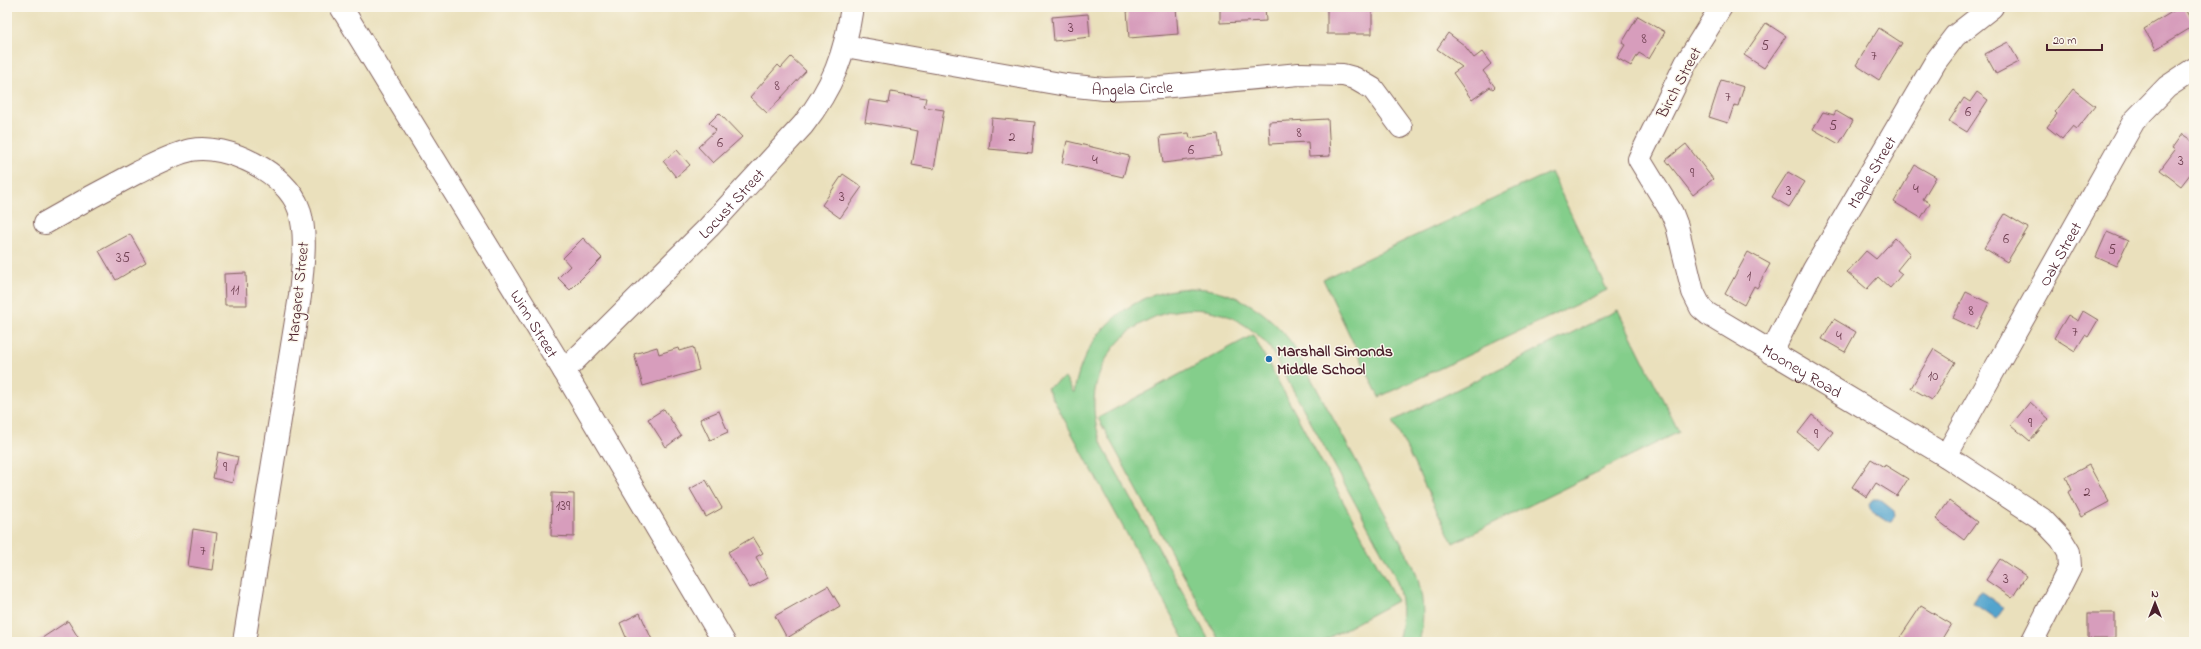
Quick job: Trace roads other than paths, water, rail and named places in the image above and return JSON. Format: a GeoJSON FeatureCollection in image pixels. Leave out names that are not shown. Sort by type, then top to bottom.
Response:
{"type":"FeatureCollection","features":[{"type":"Feature","properties":{"kind":"street","name":"Winn Street"},"geometry":{"type":"LineString","coordinates":[[341,7],[564,371],[724,642]]}},
{"type":"Feature","properties":{"kind":"street","name":"Locust Street"},"geometry":{"type":"LineString","coordinates":[[564,371],[709,227],[803,125],[825,95],[841,60],[852,7]]}},
{"type":"Feature","properties":{"kind":"street","name":"Birch Street"},"geometry":{"type":"LineString","coordinates":[[1639,159],[1686,64],[1722,7]]}},
{"type":"Feature","properties":{"kind":"street","name":"Maple Street"},"geometry":{"type":"LineString","coordinates":[[1772,353],[1822,255],[1936,61],[1955,36],[1992,7]]}},
{"type":"Feature","properties":{"kind":"street","name":"Angela Circle"},"geometry":{"type":"LineString","coordinates":[[845,46],[1066,85],[1104,89],[1154,88],[1299,74],[1343,75],[1354,78],[1373,89],[1401,127]]}},
{"type":"Feature","properties":{"kind":"street","name":"Oak Street"},"geometry":{"type":"LineString","coordinates":[[1946,456],[2134,121],[2167,87],[2194,69]]}},
{"type":"Feature","properties":{"kind":"street","name":"Margaret Street"},"geometry":{"type":"LineString","coordinates":[[45,223],[145,169],[179,154],[201,149],[243,157],[256,164],[278,181],[298,208],[303,227],[304,247],[300,296],[244,642]]}},
{"type":"Feature","properties":{"kind":"street","name":"Mooney Road"},"geometry":{"type":"LineString","coordinates":[[1639,159],[1677,226],[1693,292],[1701,308],[1772,353],[1946,456],[2042,519],[2061,539],[2069,552],[2070,567],[2032,642]]}},
{"type":"Feature","properties":{"kind":"water"},"geometry":{"type":"Polygon","coordinates":[[[1873,499],[1879,499],[1894,511],[1895,516],[1891,521],[1886,521],[1871,511],[1869,505],[1873,499]]]}},
{"type":"Feature","properties":{"kind":"water"},"geometry":{"type":"Polygon","coordinates":[[[1980,591],[2004,608],[1996,619],[1973,603],[1980,591]]]}},
{"type":"Feature","properties":{"kind":"place","name":"Marshall Simonds Middle School"},"geometry":{"type":"Point","coordinates":[1269,359]}}]}
